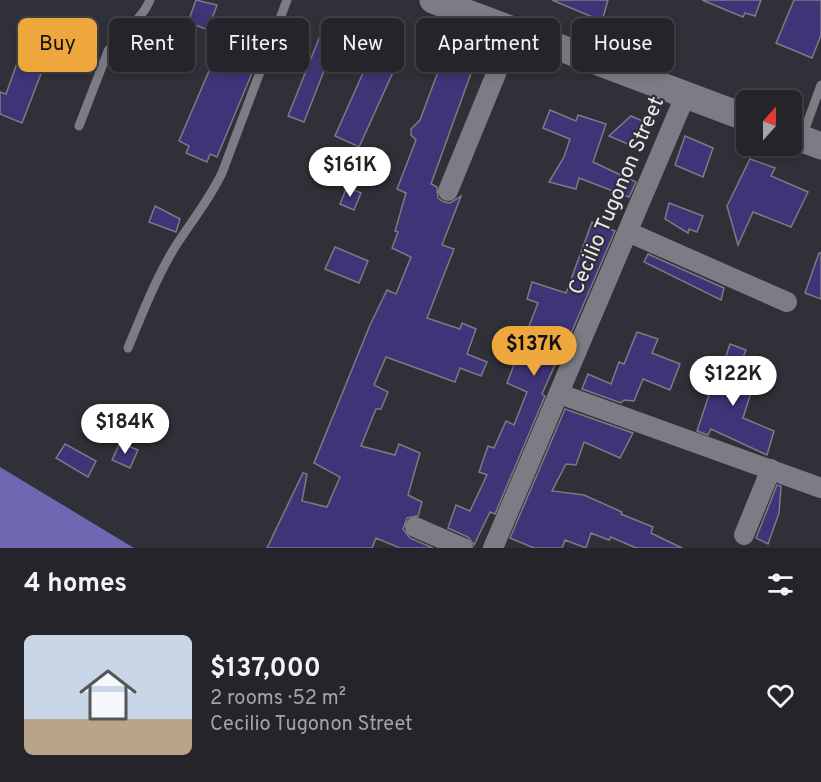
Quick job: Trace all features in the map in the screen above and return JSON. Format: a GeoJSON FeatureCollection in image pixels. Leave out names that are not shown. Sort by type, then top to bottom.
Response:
{"type":"FeatureCollection","features":[{"type":"Feature","properties":{"kind":"street"},"geometry":{"type":"LineString","coordinates":[[433,0],[482,18]]}},
{"type":"Feature","properties":{"kind":"street"},"geometry":{"type":"LineString","coordinates":[[560,47],[736,114]]}},
{"type":"Feature","properties":{"kind":"street"},"geometry":{"type":"LineString","coordinates":[[448,191],[497,72]]}},
{"type":"Feature","properties":{"kind":"street","name":"Cecilio Tugonon Street"},"geometry":{"type":"LineString","coordinates":[[493,548],[686,94]]}},
{"type":"Feature","properties":{"kind":"street"},"geometry":{"type":"LineString","coordinates":[[628,232],[787,302]]}},
{"type":"Feature","properties":{"kind":"street"},"geometry":{"type":"LineString","coordinates":[[560,394],[821,488]]}},
{"type":"Feature","properties":{"kind":"street"},"geometry":{"type":"LineString","coordinates":[[744,535],[771,469]]}},
{"type":"Feature","properties":{"kind":"street"},"geometry":{"type":"LineString","coordinates":[[416,527],[462,548]]}},
{"type":"Feature","properties":{"kind":"lane"},"geometry":{"type":"LineString","coordinates":[[79,126],[108,51],[116,39],[137,22],[150,0]]}},
{"type":"Feature","properties":{"kind":"lane"},"geometry":{"type":"LineString","coordinates":[[128,348],[175,247],[211,195],[222,172],[287,0]]}},
{"type":"Feature","properties":{"kind":"lane"},"geometry":{"type":"LineString","coordinates":[[805,140],[821,86]]}},
{"type":"Feature","properties":{"kind":"shaded area"},"geometry":{"type":"Polygon","coordinates":[[[0,467],[134,548],[0,548],[0,467]]]}},
{"type":"Feature","properties":{"kind":"building"},"geometry":{"type":"Polygon","coordinates":[[[196,0],[217,5],[212,18],[207,18],[207,30],[195,25],[195,18],[189,18],[196,0]]]}},
{"type":"Feature","properties":{"kind":"building"},"geometry":{"type":"Polygon","coordinates":[[[552,0],[608,0],[603,18],[595,18],[552,0]]]}},
{"type":"Feature","properties":{"kind":"building"},"geometry":{"type":"Polygon","coordinates":[[[702,0],[761,0],[755,16],[745,13],[743,17],[702,0]]]}},
{"type":"Feature","properties":{"kind":"building"},"geometry":{"type":"Polygon","coordinates":[[[794,0],[821,0],[821,35],[812,58],[776,43],[794,0]]]}},
{"type":"Feature","properties":{"kind":"building"},"geometry":{"type":"Polygon","coordinates":[[[321,34],[321,72],[324,72],[304,122],[288,116],[306,72],[309,72],[309,64],[321,34]]]}},
{"type":"Feature","properties":{"kind":"building"},"geometry":{"type":"Polygon","coordinates":[[[18,61],[18,72],[42,72],[22,123],[0,114],[0,92],[6,94],[18,61]]]}},
{"type":"Feature","properties":{"kind":"building"},"geometry":{"type":"Polygon","coordinates":[[[209,72],[252,72],[217,157],[210,154],[207,162],[186,153],[189,146],[179,141],[209,72]]]}},
{"type":"Feature","properties":{"kind":"building"},"geometry":{"type":"Polygon","coordinates":[[[363,72],[393,72],[359,147],[335,136],[363,72]]]}},
{"type":"Feature","properties":{"kind":"building"},"geometry":{"type":"Polygon","coordinates":[[[438,72],[471,72],[431,184],[437,187],[438,198],[444,202],[450,203],[461,196],[442,245],[454,249],[427,318],[460,329],[462,323],[476,329],[467,354],[487,362],[481,376],[460,368],[455,382],[386,357],[374,385],[388,392],[381,409],[376,409],[361,446],[395,455],[399,444],[420,453],[408,495],[422,502],[418,516],[407,518],[403,529],[410,538],[433,548],[400,548],[376,538],[372,548],[267,548],[303,473],[307,474],[302,501],[327,507],[340,477],[314,463],[370,325],[387,290],[396,294],[411,257],[392,248],[398,232],[395,231],[406,193],[397,189],[416,140],[411,135],[411,129],[420,120],[438,72]]]}},
{"type":"Feature","properties":{"kind":"building"},"geometry":{"type":"Polygon","coordinates":[[[550,110],[576,121],[578,115],[606,124],[593,162],[636,182],[629,197],[579,178],[576,189],[549,182],[564,157],[570,139],[543,128],[550,110]]]}},
{"type":"Feature","properties":{"kind":"building"},"geometry":{"type":"Polygon","coordinates":[[[631,116],[647,123],[637,148],[609,136],[631,116]]]}},
{"type":"Feature","properties":{"kind":"building"},"geometry":{"type":"Polygon","coordinates":[[[685,136],[713,148],[703,177],[675,165],[685,136]]]}},
{"type":"Feature","properties":{"kind":"building"},"geometry":{"type":"Polygon","coordinates":[[[750,159],[775,168],[771,176],[808,192],[791,227],[753,212],[738,245],[727,206],[750,159]]]}},
{"type":"Feature","properties":{"kind":"building"},"geometry":{"type":"Polygon","coordinates":[[[347,187],[361,193],[354,210],[340,204],[347,187]]]}},
{"type":"Feature","properties":{"kind":"building"},"geometry":{"type":"Polygon","coordinates":[[[669,203],[703,216],[697,232],[689,229],[688,233],[665,219],[669,203]]]}},
{"type":"Feature","properties":{"kind":"building"},"geometry":{"type":"Polygon","coordinates":[[[155,206],[180,219],[176,232],[149,222],[155,206]]]}},
{"type":"Feature","properties":{"kind":"building"},"geometry":{"type":"Polygon","coordinates":[[[592,222],[615,231],[560,359],[558,358],[542,394],[545,396],[495,514],[490,512],[474,545],[468,537],[448,528],[456,505],[470,511],[487,475],[479,472],[488,446],[494,448],[506,421],[514,425],[527,392],[507,383],[538,303],[527,299],[532,282],[566,293],[592,222]]]}},
{"type":"Feature","properties":{"kind":"building"},"geometry":{"type":"Polygon","coordinates":[[[335,247],[368,261],[359,283],[325,269],[335,247]]]}},
{"type":"Feature","properties":{"kind":"building"},"geometry":{"type":"Polygon","coordinates":[[[819,253],[821,253],[821,299],[805,293],[819,253]]]}},
{"type":"Feature","properties":{"kind":"building"},"geometry":{"type":"Polygon","coordinates":[[[648,254],[724,288],[721,300],[644,262],[648,254]]]}},
{"type":"Feature","properties":{"kind":"building"},"geometry":{"type":"Polygon","coordinates":[[[637,332],[658,339],[652,353],[680,364],[670,390],[643,379],[634,401],[624,400],[621,403],[582,389],[588,374],[611,384],[619,362],[624,364],[637,332]]]}},
{"type":"Feature","properties":{"kind":"building"},"geometry":{"type":"Polygon","coordinates":[[[730,344],[746,350],[735,378],[753,386],[743,418],[774,431],[767,455],[711,429],[708,435],[697,431],[709,395],[706,394],[712,379],[718,381],[730,344]]]}},
{"type":"Feature","properties":{"kind":"building"},"geometry":{"type":"Polygon","coordinates":[[[565,409],[633,433],[620,458],[584,442],[576,465],[566,464],[552,491],[584,495],[653,527],[651,533],[682,548],[636,548],[611,537],[609,540],[591,533],[586,548],[565,540],[562,548],[534,548],[510,538],[565,409]]]}},
{"type":"Feature","properties":{"kind":"building"},"geometry":{"type":"Polygon","coordinates":[[[120,443],[138,450],[130,468],[112,460],[120,443]]]}},
{"type":"Feature","properties":{"kind":"building"},"geometry":{"type":"Polygon","coordinates":[[[65,444],[96,461],[88,477],[56,458],[65,444]]]}},
{"type":"Feature","properties":{"kind":"building"},"geometry":{"type":"Polygon","coordinates":[[[777,485],[781,486],[779,513],[768,544],[756,538],[777,485]]]}}]}
